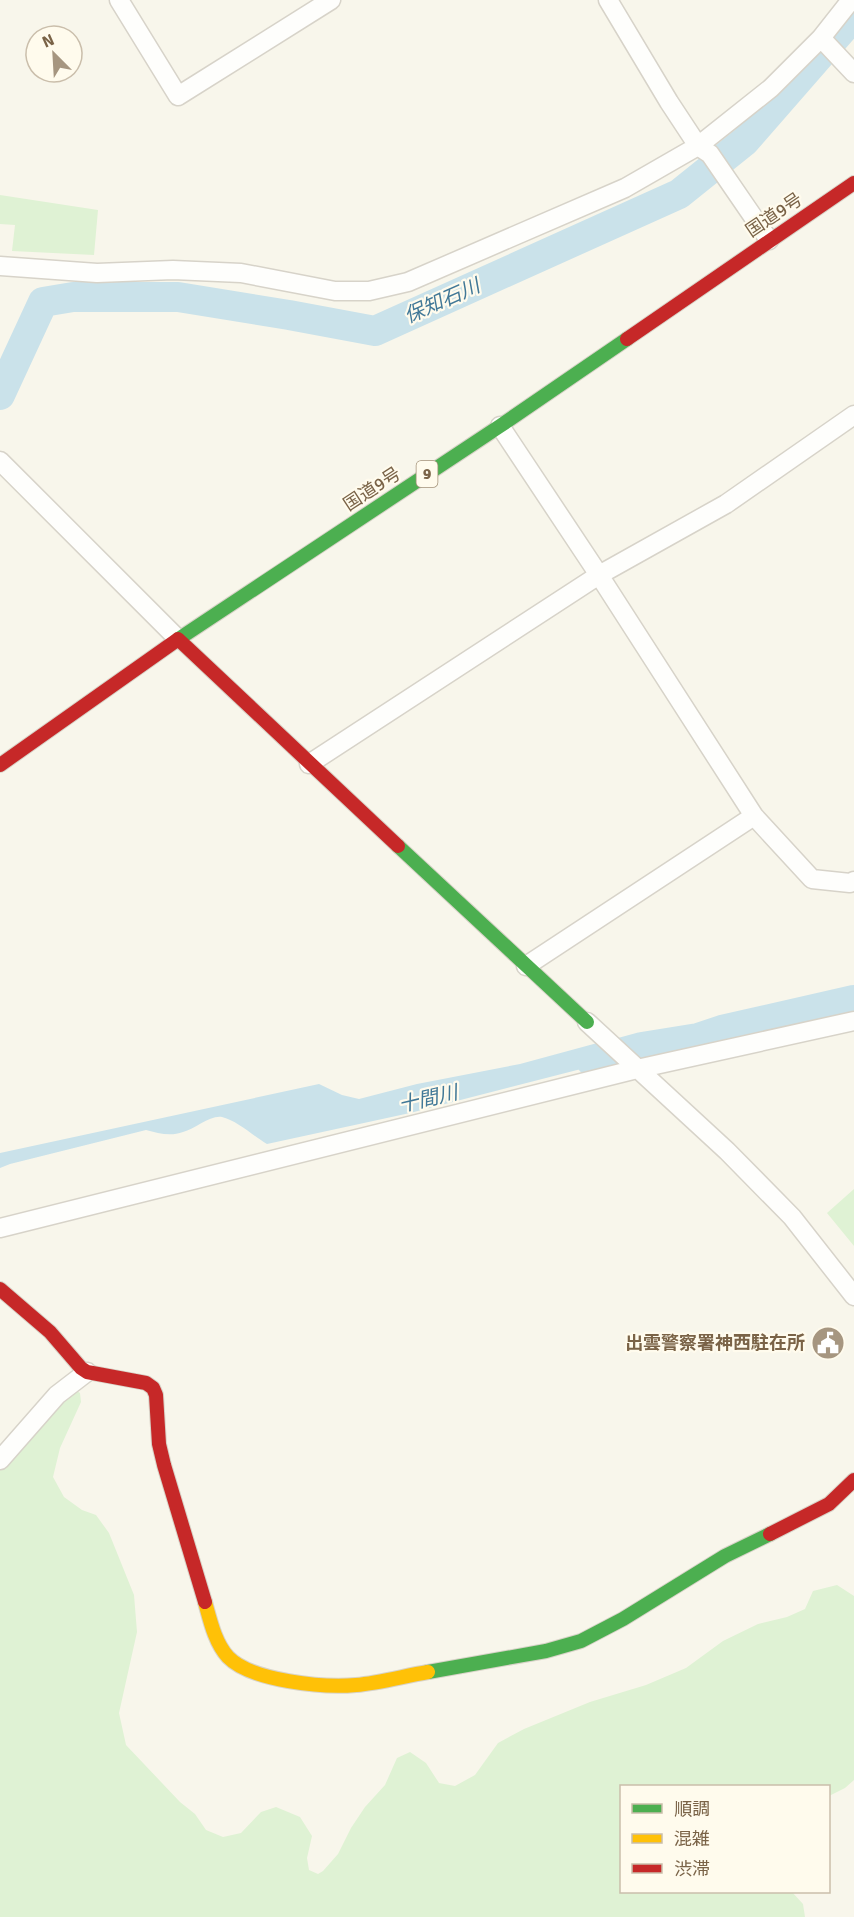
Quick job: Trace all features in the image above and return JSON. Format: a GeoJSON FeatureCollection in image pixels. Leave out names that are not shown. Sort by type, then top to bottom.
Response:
{"type":"FeatureCollection","features":[{"type":"Feature","properties":{"kind":"main road","name":"国道9号"},"geometry":{"type":"LineString","coordinates":[[0,765],[178,639],[500,426],[854,183]]}},
{"type":"Feature","properties":{"kind":"main road"},"geometry":{"type":"LineString","coordinates":[[178,639],[586,1022]]}},
{"type":"Feature","properties":{"kind":"main road"},"geometry":{"type":"LineString","coordinates":[[0,1289],[50,1332],[87,1372],[146,1383],[155,1391],[159,1443],[164,1465],[212,1627],[228,1658],[252,1672],[322,1684],[357,1685],[546,1651],[581,1641],[623,1619],[725,1556],[821,1509],[854,1480]]}},
{"type":"Feature","properties":{"kind":"street"},"geometry":{"type":"LineString","coordinates":[[119,0],[178,96],[331,0]]}},
{"type":"Feature","properties":{"kind":"street"},"geometry":{"type":"LineString","coordinates":[[608,0],[698,146],[710,154],[769,240]]}},
{"type":"Feature","properties":{"kind":"street"},"geometry":{"type":"LineString","coordinates":[[0,266],[97,273],[173,270],[241,273],[335,291],[369,291],[408,282],[625,188],[698,146],[771,88],[821,38],[851,0]]}},
{"type":"Feature","properties":{"kind":"street"},"geometry":{"type":"LineString","coordinates":[[821,38],[854,73]]}},
{"type":"Feature","properties":{"kind":"street"},"geometry":{"type":"LineString","coordinates":[[309,764],[599,575],[726,504],[854,415]]}},
{"type":"Feature","properties":{"kind":"street"},"geometry":{"type":"LineString","coordinates":[[500,426],[754,816],[812,879],[850,883],[854,881]]}},
{"type":"Feature","properties":{"kind":"street"},"geometry":{"type":"LineString","coordinates":[[0,461],[178,639]]}},
{"type":"Feature","properties":{"kind":"street"},"geometry":{"type":"LineString","coordinates":[[526,966],[754,816]]}},
{"type":"Feature","properties":{"kind":"street"},"geometry":{"type":"LineString","coordinates":[[0,1228],[634,1067],[854,1021]]}},
{"type":"Feature","properties":{"kind":"street"},"geometry":{"type":"LineString","coordinates":[[586,1022],[727,1151],[792,1217],[854,1296]]}},
{"type":"Feature","properties":{"kind":"street"},"geometry":{"type":"LineString","coordinates":[[0,1460],[57,1395],[87,1372]]}},
{"type":"Feature","properties":{"kind":"green space"},"geometry":{"type":"Polygon","coordinates":[[[0,195],[98,210],[94,255],[12,251],[15,225],[0,224],[0,195]]]}},
{"type":"Feature","properties":{"kind":"green space"},"geometry":{"type":"Polygon","coordinates":[[[854,1189],[854,1246],[827,1213],[854,1189]]]}},
{"type":"Feature","properties":{"kind":"green space"},"geometry":{"type":"Polygon","coordinates":[[[76,1390],[80,1393],[81,1402],[60,1448],[53,1477],[64,1497],[82,1510],[96,1515],[109,1533],[134,1595],[137,1632],[119,1713],[126,1745],[180,1802],[195,1814],[206,1830],[223,1837],[241,1833],[261,1812],[276,1807],[300,1817],[312,1836],[307,1858],[309,1870],[318,1874],[338,1854],[365,1807],[385,1785],[397,1758],[410,1752],[426,1763],[439,1783],[455,1786],[475,1775],[498,1743],[524,1729],[590,1702],[646,1685],[686,1668],[723,1641],[758,1624],[787,1617],[805,1609],[813,1591],[837,1585],[854,1596],[854,1780],[845,1788],[830,1796],[830,1785],[620,1785],[620,1893],[793,1893],[803,1904],[805,1917],[0,1917],[0,1465],[57,1401],[76,1390]]]}},
{"type":"Feature","properties":{"kind":"water"},"geometry":{"type":"Polygon","coordinates":[[[601,1042],[620,1059],[410,1113],[267,1144],[233,1122],[217,1117],[178,1133],[164,1134],[146,1130],[0,1168],[0,1153],[319,1084],[342,1095],[359,1099],[417,1084],[520,1064],[601,1042]]]}},
{"type":"Feature","properties":{"kind":"waterway","name":"保知石川"},"geometry":{"type":"LineString","coordinates":[[0,395],[43,302],[73,297],[178,297],[375,331],[679,194],[745,141],[854,16]]}},
{"type":"Feature","properties":{"kind":"waterway","name":"十間川"},"geometry":{"type":"LineString","coordinates":[[591,1061],[642,1047],[698,1038],[722,1030],[854,1000]]}},
{"type":"Feature","properties":{"kind":"traffic: fast"},"geometry":{"type":"LineString","coordinates":[[177,640],[627,339]]}},
{"type":"Feature","properties":{"kind":"traffic: fast"},"geometry":{"type":"LineString","coordinates":[[398,846],[587,1022]]}},
{"type":"Feature","properties":{"kind":"traffic: fast"},"geometry":{"type":"LineString","coordinates":[[428,1672],[546,1651],[581,1641],[623,1619],[725,1556],[770,1534]]}},
{"type":"Feature","properties":{"kind":"traffic: slow"},"geometry":{"type":"LineString","coordinates":[[205,1602],[213,1631],[223,1651],[239,1665],[253,1672],[308,1684],[342,1686],[374,1683],[428,1672]]}},
{"type":"Feature","properties":{"kind":"traffic: jam"},"geometry":{"type":"LineString","coordinates":[[627,339],[854,183]]}},
{"type":"Feature","properties":{"kind":"traffic: jam"},"geometry":{"type":"LineString","coordinates":[[178,639],[398,846]]}},
{"type":"Feature","properties":{"kind":"traffic: jam"},"geometry":{"type":"LineString","coordinates":[[0,765],[177,640]]}},
{"type":"Feature","properties":{"kind":"traffic: jam"},"geometry":{"type":"LineString","coordinates":[[0,1289],[50,1332],[87,1372],[146,1383],[153,1388],[156,1395],[159,1444],[164,1465],[205,1602]]}},
{"type":"Feature","properties":{"kind":"traffic: jam"},"geometry":{"type":"LineString","coordinates":[[770,1534],[829,1504],[854,1480]]}},
{"type":"Feature","properties":{"kind":"place","name":"出雲警察署神西駐在所"},"geometry":{"type":"Point","coordinates":[828,1343]}}]}
